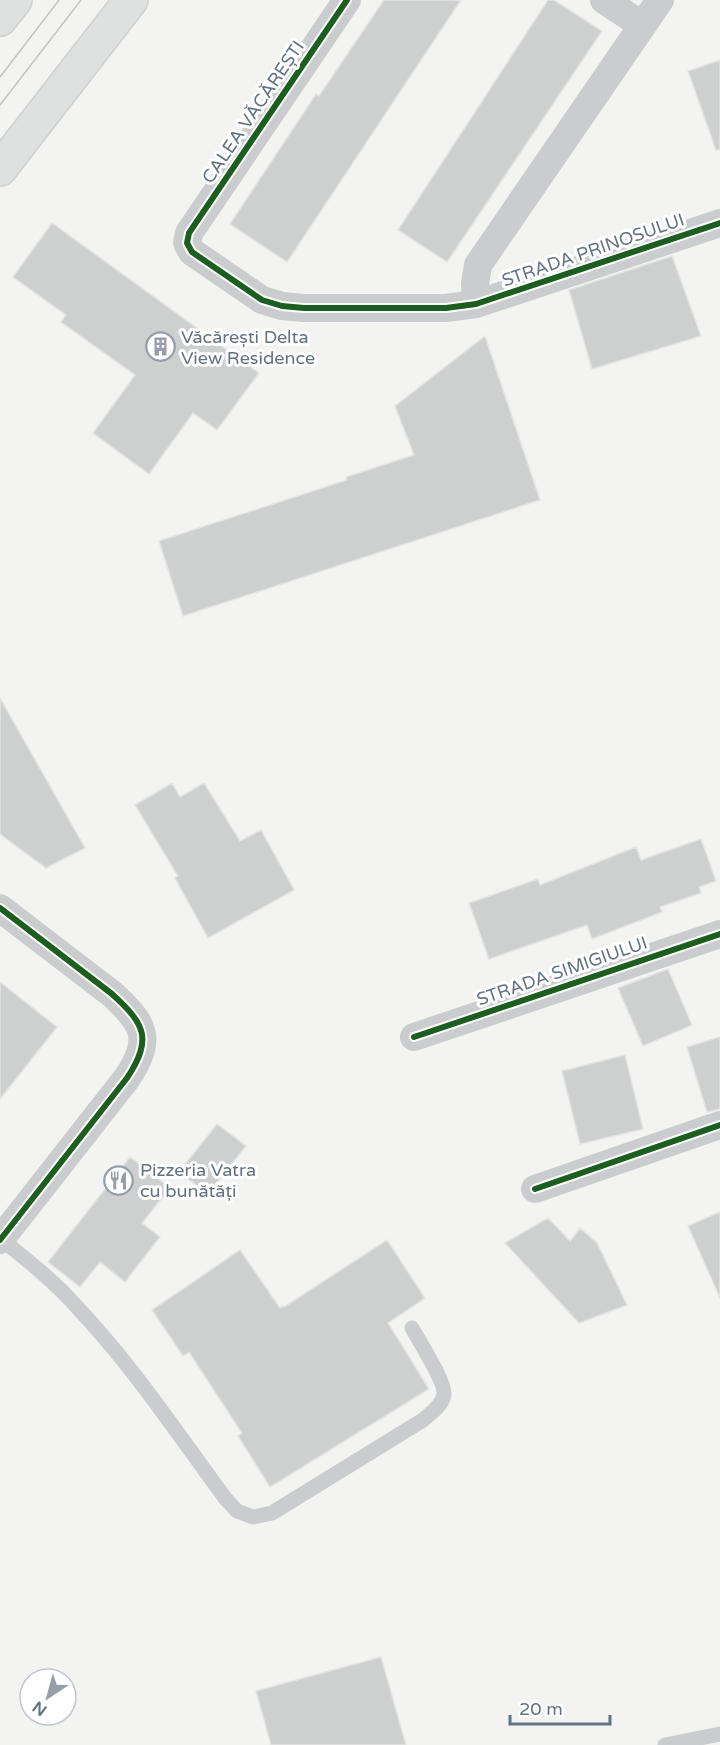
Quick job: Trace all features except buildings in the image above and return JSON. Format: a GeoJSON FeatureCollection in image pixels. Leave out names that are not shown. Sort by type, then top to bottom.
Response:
{"type":"FeatureCollection","features":[{"type":"Feature","properties":{"kind":"main road"},"geometry":{"type":"LineString","coordinates":[[0,19],[15,0]]}},
{"type":"Feature","properties":{"kind":"main road"},"geometry":{"type":"LineString","coordinates":[[0,169],[131,0]]}},
{"type":"Feature","properties":{"kind":"street","name":"CALEA VĂCĂREȘTI"},"geometry":{"type":"LineString","coordinates":[[187,243],[189,233],[347,0]]}},
{"type":"Feature","properties":{"kind":"street"},"geometry":{"type":"LineString","coordinates":[[604,0],[642,26]]}},
{"type":"Feature","properties":{"kind":"street"},"geometry":{"type":"LineString","coordinates":[[476,304],[475,284],[482,258],[660,0]]}},
{"type":"Feature","properties":{"kind":"street","name":"STRADA PRINOSULUI"},"geometry":{"type":"LineString","coordinates":[[187,243],[192,252],[262,300],[282,306],[446,308],[476,304],[720,223]]}},
{"type":"Feature","properties":{"kind":"street"},"geometry":{"type":"LineString","coordinates":[[0,908],[126,1006],[137,1020],[142,1033],[143,1046],[127,1078],[1,1239]]}},
{"type":"Feature","properties":{"kind":"street","name":"STRADA SIMIGIULUI"},"geometry":{"type":"LineString","coordinates":[[414,1037],[720,934]]}},
{"type":"Feature","properties":{"kind":"street"},"geometry":{"type":"LineString","coordinates":[[535,1189],[720,1125]]}},
{"type":"Feature","properties":{"kind":"lane"},"geometry":{"type":"LineString","coordinates":[[1,1239],[76,1305],[130,1370],[225,1498],[237,1511],[254,1517],[272,1513],[423,1420],[437,1408],[444,1394],[441,1382],[412,1328]]}},
{"type":"Feature","properties":{"kind":"lane"},"geometry":{"type":"LineString","coordinates":[[665,1745],[720,1734]]}},
{"type":"Feature","properties":{"kind":"tram line"},"geometry":{"type":"LineString","coordinates":[[0,77],[59,0]]}},
{"type":"Feature","properties":{"kind":"tram line"},"geometry":{"type":"LineString","coordinates":[[0,105],[81,0]]}},
{"type":"Feature","properties":{"kind":"cycle path"},"geometry":{"type":"LineString","coordinates":[[347,0],[189,233],[187,243],[192,252],[262,300],[282,306],[304,308],[446,308],[476,304],[720,223]]}},
{"type":"Feature","properties":{"kind":"cycle path"},"geometry":{"type":"LineString","coordinates":[[0,908],[112,994],[132,1014],[142,1033],[140,1053],[127,1078],[0,1240]]}},
{"type":"Feature","properties":{"kind":"cycle path"},"geometry":{"type":"LineString","coordinates":[[414,1037],[720,934]]}},
{"type":"Feature","properties":{"kind":"cycle path"},"geometry":{"type":"LineString","coordinates":[[535,1189],[720,1125]]}},
{"type":"Feature","properties":{"kind":"place","name":"Văcărești Delta View Residence"},"geometry":{"type":"Point","coordinates":[160,347]}},
{"type":"Feature","properties":{"kind":"place","name":"Pizzeria Vatra cu bunătăți"},"geometry":{"type":"Point","coordinates":[119,1180]}}]}
